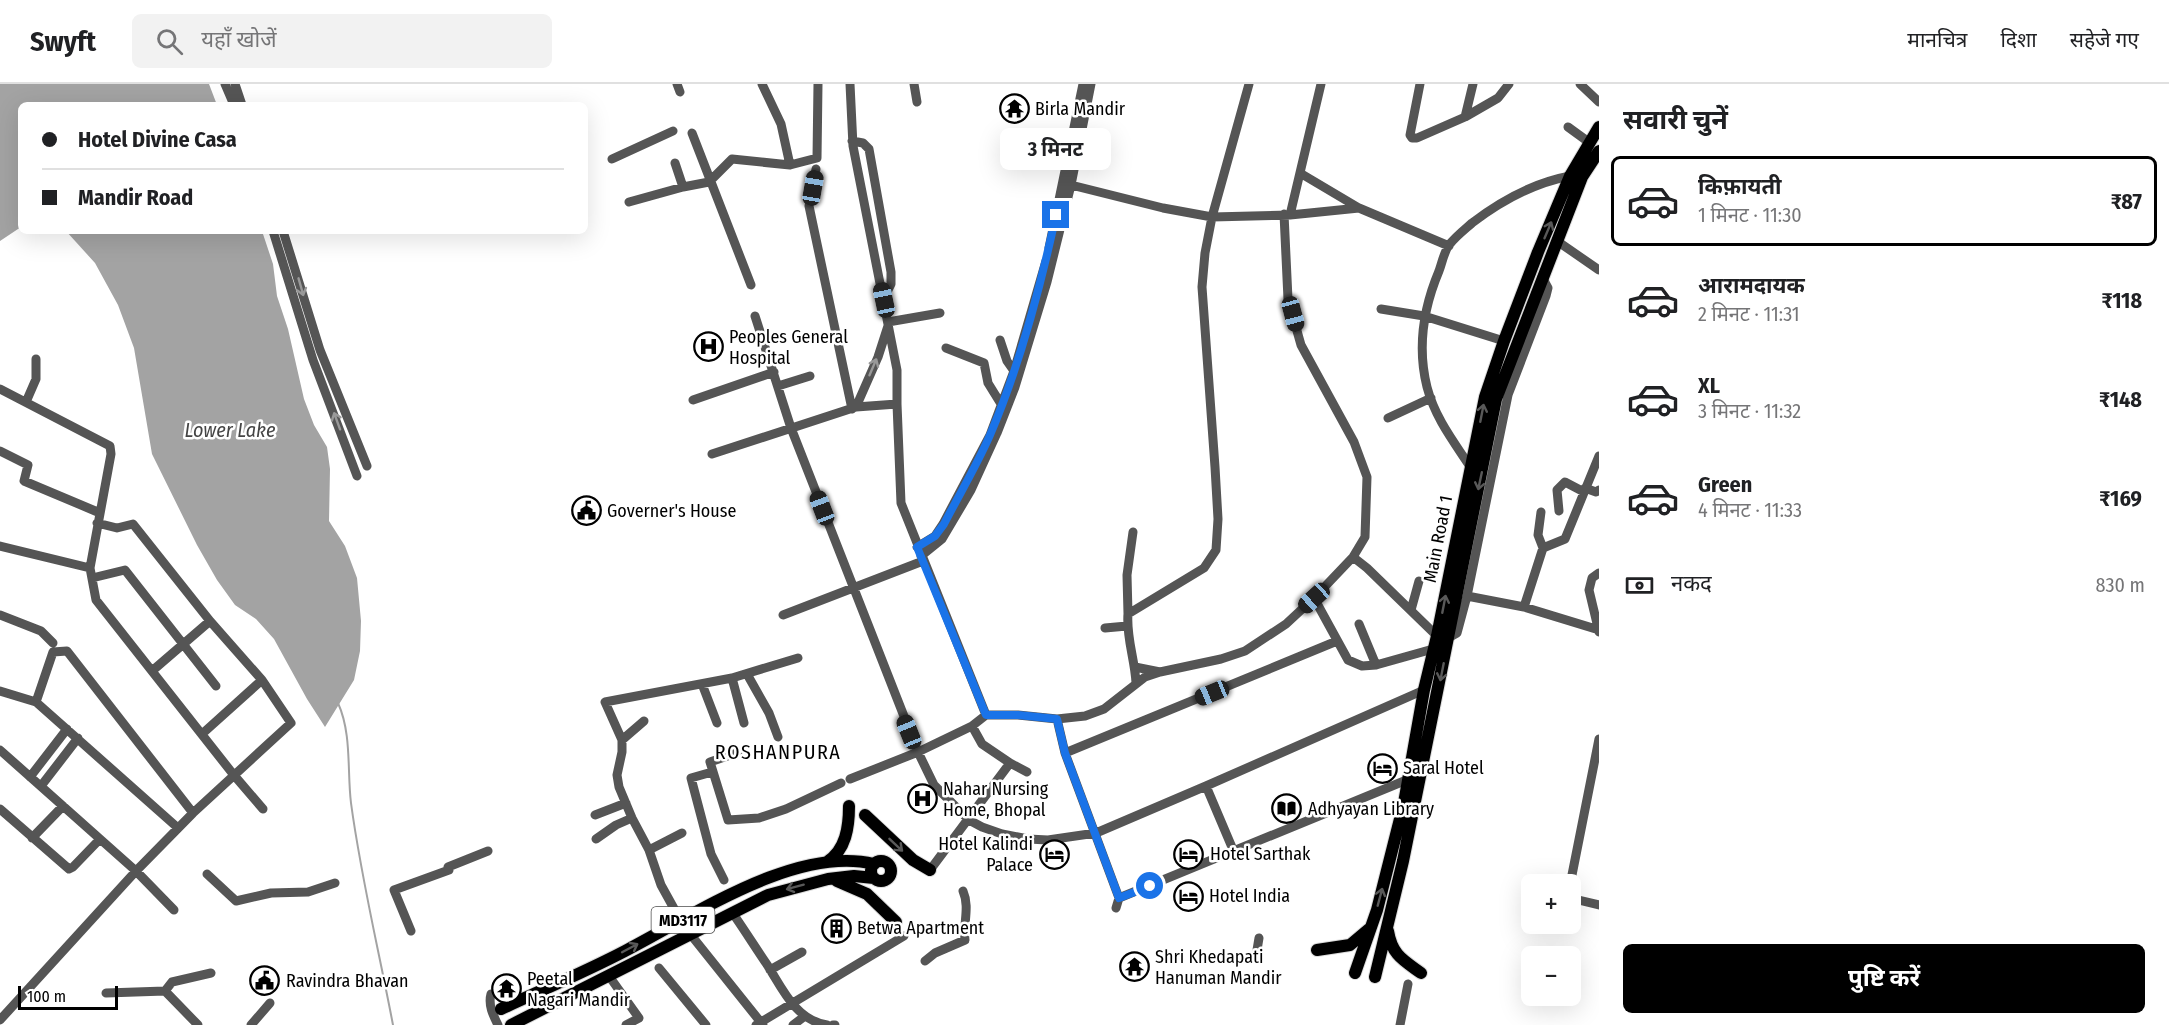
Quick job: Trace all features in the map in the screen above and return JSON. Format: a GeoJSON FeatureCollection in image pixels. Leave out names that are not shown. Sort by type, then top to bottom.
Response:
{"type":"FeatureCollection","features":[{"type":"Feature","properties":{"kind":"main road","name":"Main Road 1"},"geometry":{"type":"LineString","coordinates":[[1355,973],[1372,926],[1392,855],[1409,779],[1433,649],[1442,637],[1496,399],[1594,147],[1599,127]]}},
{"type":"Feature","properties":{"kind":"main road","name":"Main Road 1"},"geometry":{"type":"LineString","coordinates":[[1375,977],[1388,927],[1485,397],[1504,341],[1570,176],[1594,147]]}},
{"type":"Feature","properties":{"kind":"main road"},"geometry":{"type":"LineString","coordinates":[[826,862],[834,857],[848,832],[849,806]]}},
{"type":"Feature","properties":{"kind":"main road"},"geometry":{"type":"LineString","coordinates":[[865,815],[913,860],[930,870]]}},
{"type":"Feature","properties":{"kind":"main road","name":"MD3117"},"geometry":{"type":"LineString","coordinates":[[501,1009],[622,952],[761,879],[792,869],[852,859],[874,864],[877,861],[885,861],[891,867],[890,876],[885,881],[854,876],[828,879],[768,895],[512,1025]]}},
{"type":"Feature","properties":{"kind":"main road"},"geometry":{"type":"LineString","coordinates":[[874,864],[871,871],[874,879]]}},
{"type":"Feature","properties":{"kind":"main road"},"geometry":{"type":"LineString","coordinates":[[828,879],[842,882],[867,894],[896,922]]}},
{"type":"Feature","properties":{"kind":"main road"},"geometry":{"type":"LineString","coordinates":[[1317,950],[1350,945],[1372,926]]}},
{"type":"Feature","properties":{"kind":"main road"},"geometry":{"type":"LineString","coordinates":[[1388,927],[1393,950],[1398,957],[1421,974]]}},
{"type":"Feature","properties":{"kind":"street"},"geometry":{"type":"LineString","coordinates":[[225,84],[233,102]]}},
{"type":"Feature","properties":{"kind":"street"},"geometry":{"type":"LineString","coordinates":[[235,84],[241,102]]}},
{"type":"Feature","properties":{"kind":"street"},"geometry":{"type":"LineString","coordinates":[[762,84],[781,124],[790,165]]}},
{"type":"Feature","properties":{"kind":"street"},"geometry":{"type":"LineString","coordinates":[[629,202],[709,182],[732,159],[790,165],[817,158],[818,84]]}},
{"type":"Feature","properties":{"kind":"street"},"geometry":{"type":"LineString","coordinates":[[850,84],[852,141],[897,370],[901,503],[986,715]]}},
{"type":"Feature","properties":{"kind":"street"},"geometry":{"type":"LineString","coordinates":[[914,84],[917,102]]}},
{"type":"Feature","properties":{"kind":"street"},"geometry":{"type":"LineString","coordinates":[[920,555],[944,524],[990,435],[1014,371],[1046,260],[1083,84]]}},
{"type":"Feature","properties":{"kind":"street"},"geometry":{"type":"LineString","coordinates":[[783,615],[852,587],[920,555],[942,539],[971,490],[997,433],[1032,335],[1071,185],[1090,84]]}},
{"type":"Feature","properties":{"kind":"street"},"geometry":{"type":"LineString","coordinates":[[1128,614],[1204,568],[1216,550],[1218,519],[1203,287],[1205,254],[1212,217],[1249,84]]}},
{"type":"Feature","properties":{"kind":"street"},"geometry":{"type":"LineString","coordinates":[[739,752],[710,762],[728,820],[759,818],[786,809],[845,781],[918,752],[972,726],[986,715],[1057,719],[1085,716],[1104,709],[1136,683],[1160,672],[1221,659],[1245,651],[1272,634],[1314,598],[1353,557],[1365,537],[1367,477],[1354,442],[1301,345],[1288,299],[1287,215],[1321,84]]}},
{"type":"Feature","properties":{"kind":"street"},"geometry":{"type":"LineString","coordinates":[[1420,84],[1410,135],[1412,138],[1465,117],[1498,98],[1509,84]]}},
{"type":"Feature","properties":{"kind":"street"},"geometry":{"type":"LineString","coordinates":[[1465,117],[1473,84]]}},
{"type":"Feature","properties":{"kind":"street"},"geometry":{"type":"LineString","coordinates":[[1580,84],[1599,102]]}},
{"type":"Feature","properties":{"kind":"street"},"geometry":{"type":"LineString","coordinates":[[1568,127],[1594,147]]}},
{"type":"Feature","properties":{"kind":"street"},"geometry":{"type":"LineString","coordinates":[[612,159],[673,131]]}},
{"type":"Feature","properties":{"kind":"street"},"geometry":{"type":"LineString","coordinates":[[692,133],[709,182],[751,285]]}},
{"type":"Feature","properties":{"kind":"street"},"geometry":{"type":"LineString","coordinates":[[852,141],[863,143],[869,149],[891,272],[891,284],[884,300]]}},
{"type":"Feature","properties":{"kind":"street"},"geometry":{"type":"LineString","coordinates":[[675,163],[683,187]]}},
{"type":"Feature","properties":{"kind":"street"},"geometry":{"type":"LineString","coordinates":[[816,169],[809,206],[854,408]]}},
{"type":"Feature","properties":{"kind":"street"},"geometry":{"type":"LineString","coordinates":[[1300,172],[1359,208],[1449,246]]}},
{"type":"Feature","properties":{"kind":"street"},"geometry":{"type":"LineString","coordinates":[[1471,468],[1439,420],[1422,363],[1424,316],[1429,294],[1449,246],[1462,232],[1497,204],[1520,191],[1570,176]]}},
{"type":"Feature","properties":{"kind":"street"},"geometry":{"type":"LineString","coordinates":[[1071,185],[1163,208],[1212,217],[1287,215],[1359,208]]}},
{"type":"Feature","properties":{"kind":"street"},"geometry":{"type":"LineString","coordinates":[[274,234],[313,360],[357,476]]}},
{"type":"Feature","properties":{"kind":"street"},"geometry":{"type":"LineString","coordinates":[[285,234],[320,350],[367,466]]}},
{"type":"Feature","properties":{"kind":"street"},"geometry":{"type":"LineString","coordinates":[[1557,241],[1599,270]]}},
{"type":"Feature","properties":{"kind":"street"},"geometry":{"type":"LineString","coordinates":[[1353,557],[1442,637],[1457,633],[1467,596],[1509,395],[1548,288],[1542,277]]}},
{"type":"Feature","properties":{"kind":"street"},"geometry":{"type":"LineString","coordinates":[[1381,309],[1424,316],[1504,341]]}},
{"type":"Feature","properties":{"kind":"street"},"geometry":{"type":"LineString","coordinates":[[888,323],[940,313]]}},
{"type":"Feature","properties":{"kind":"street"},"geometry":{"type":"LineString","coordinates":[[755,316],[791,428],[918,752],[934,785],[969,820],[991,831],[1028,839],[1048,840],[1096,833],[1424,690]]}},
{"type":"Feature","properties":{"kind":"street"},"geometry":{"type":"LineString","coordinates":[[854,408],[878,357],[888,323]]}},
{"type":"Feature","properties":{"kind":"street"},"geometry":{"type":"LineString","coordinates":[[1000,340],[1007,362],[1014,371]]}},
{"type":"Feature","properties":{"kind":"street"},"geometry":{"type":"LineString","coordinates":[[946,348],[984,363],[988,383],[1001,404]]}},
{"type":"Feature","properties":{"kind":"street"},"geometry":{"type":"LineString","coordinates":[[26,402],[36,379],[36,359]]}},
{"type":"Feature","properties":{"kind":"street"},"geometry":{"type":"LineString","coordinates":[[693,400],[774,372]]}},
{"type":"Feature","properties":{"kind":"street"},"geometry":{"type":"LineString","coordinates":[[778,386],[810,376]]}},
{"type":"Feature","properties":{"kind":"street"},"geometry":{"type":"LineString","coordinates":[[0,389],[110,446],[111,454],[97,524],[91,573],[96,600],[263,809]]}},
{"type":"Feature","properties":{"kind":"street"},"geometry":{"type":"LineString","coordinates":[[1388,418],[1431,398]]}},
{"type":"Feature","properties":{"kind":"street"},"geometry":{"type":"LineString","coordinates":[[712,454],[854,408],[897,404]]}},
{"type":"Feature","properties":{"kind":"street"},"geometry":{"type":"LineString","coordinates":[[0,452],[28,465],[24,481],[100,513]]}},
{"type":"Feature","properties":{"kind":"street"},"geometry":{"type":"LineString","coordinates":[[1543,548],[1565,539],[1599,456]]}},
{"type":"Feature","properties":{"kind":"street"},"geometry":{"type":"LineString","coordinates":[[1559,511],[1557,490],[1565,482],[1585,490],[1596,492],[1599,490]]}},
{"type":"Feature","properties":{"kind":"street"},"geometry":{"type":"LineString","coordinates":[[1524,607],[1543,548],[1538,535],[1540,512]]}},
{"type":"Feature","properties":{"kind":"street"},"geometry":{"type":"LineString","coordinates":[[0,1020],[178,828],[233,774],[291,723],[262,680],[210,621],[133,524],[117,528],[97,524]]}},
{"type":"Feature","properties":{"kind":"street"},"geometry":{"type":"LineString","coordinates":[[1133,532],[1127,575],[1127,626],[1136,667],[1136,683]]}},
{"type":"Feature","properties":{"kind":"street"},"geometry":{"type":"LineString","coordinates":[[1,550],[91,573],[124,570],[216,686]]}},
{"type":"Feature","properties":{"kind":"street"},"geometry":{"type":"LineString","coordinates":[[1599,573],[1592,578],[1589,590],[1599,631]]}},
{"type":"Feature","properties":{"kind":"street"},"geometry":{"type":"LineString","coordinates":[[1411,610],[1419,581]]}},
{"type":"Feature","properties":{"kind":"street"},"geometry":{"type":"LineString","coordinates":[[1467,596],[1524,607],[1599,631]]}},
{"type":"Feature","properties":{"kind":"street"},"geometry":{"type":"LineString","coordinates":[[1314,598],[1348,660],[1362,666],[1376,665],[1433,649]]}},
{"type":"Feature","properties":{"kind":"street"},"geometry":{"type":"LineString","coordinates":[[0,615],[40,631],[52,643]]}},
{"type":"Feature","properties":{"kind":"street"},"geometry":{"type":"LineString","coordinates":[[152,672],[210,621]]}},
{"type":"Feature","properties":{"kind":"street"},"geometry":{"type":"LineString","coordinates":[[1359,624],[1376,665]]}},
{"type":"Feature","properties":{"kind":"street"},"geometry":{"type":"LineString","coordinates":[[1105,628],[1127,626]]}},
{"type":"Feature","properties":{"kind":"street"},"geometry":{"type":"LineString","coordinates":[[1065,753],[1337,641]]}},
{"type":"Feature","properties":{"kind":"street"},"geometry":{"type":"LineString","coordinates":[[36,702],[53,652],[67,651],[193,813]]}},
{"type":"Feature","properties":{"kind":"street"},"geometry":{"type":"LineString","coordinates":[[677,914],[661,885],[649,850],[619,787],[617,775],[622,740],[605,702],[732,678],[798,658]]}},
{"type":"Feature","properties":{"kind":"street"},"geometry":{"type":"LineString","coordinates":[[1136,667],[1160,672]]}},
{"type":"Feature","properties":{"kind":"street"},"geometry":{"type":"LineString","coordinates":[[747,674],[769,712],[778,737]]}},
{"type":"Feature","properties":{"kind":"street"},"geometry":{"type":"LineString","coordinates":[[732,678],[744,723]]}},
{"type":"Feature","properties":{"kind":"street"},"geometry":{"type":"LineString","coordinates":[[202,734],[262,680]]}},
{"type":"Feature","properties":{"kind":"street"},"geometry":{"type":"LineString","coordinates":[[702,684],[717,723]]}},
{"type":"Feature","properties":{"kind":"street"},"geometry":{"type":"LineString","coordinates":[[0,691],[36,702],[178,828]]}},
{"type":"Feature","properties":{"kind":"street"},"geometry":{"type":"LineString","coordinates":[[1057,719],[1065,753],[1119,898],[1116,908]]}},
{"type":"Feature","properties":{"kind":"street"},"geometry":{"type":"LineString","coordinates":[[622,740],[644,721]]}},
{"type":"Feature","properties":{"kind":"street"},"geometry":{"type":"LineString","coordinates":[[972,726],[982,744],[1027,772]]}},
{"type":"Feature","properties":{"kind":"street"},"geometry":{"type":"LineString","coordinates":[[30,777],[67,729]]}},
{"type":"Feature","properties":{"kind":"street"},"geometry":{"type":"LineString","coordinates":[[41,786],[78,738]]}},
{"type":"Feature","properties":{"kind":"street"},"geometry":{"type":"LineString","coordinates":[[1572,874],[1599,739]]}},
{"type":"Feature","properties":{"kind":"street"},"geometry":{"type":"LineString","coordinates":[[0,750],[136,871],[174,910]]}},
{"type":"Feature","properties":{"kind":"street"},"geometry":{"type":"LineString","coordinates":[[930,870],[1010,763]]}},
{"type":"Feature","properties":{"kind":"street"},"geometry":{"type":"LineString","coordinates":[[712,772],[691,778],[711,854],[724,880]]}},
{"type":"Feature","properties":{"kind":"street"},"geometry":{"type":"LineString","coordinates":[[1119,898],[1409,779]]}},
{"type":"Feature","properties":{"kind":"street"},"geometry":{"type":"LineString","coordinates":[[1206,786],[1234,852]]}},
{"type":"Feature","properties":{"kind":"street"},"geometry":{"type":"LineString","coordinates":[[595,815],[626,803]]}},
{"type":"Feature","properties":{"kind":"street"},"geometry":{"type":"LineString","coordinates":[[32,838],[63,806]]}},
{"type":"Feature","properties":{"kind":"street"},"geometry":{"type":"LineString","coordinates":[[0,809],[69,869],[100,839]]}},
{"type":"Feature","properties":{"kind":"street"},"geometry":{"type":"LineString","coordinates":[[596,839],[616,825],[632,818]]}},
{"type":"Feature","properties":{"kind":"street"},"geometry":{"type":"LineString","coordinates":[[649,850],[682,833]]}},
{"type":"Feature","properties":{"kind":"street"},"geometry":{"type":"LineString","coordinates":[[411,931],[394,890],[488,851]]}},
{"type":"Feature","properties":{"kind":"street"},"geometry":{"type":"LineString","coordinates":[[207,874],[236,901],[271,893],[308,892],[335,883]]}},
{"type":"Feature","properties":{"kind":"street"},"geometry":{"type":"LineString","coordinates":[[925,961],[935,953],[965,940],[967,902],[963,891]]}},
{"type":"Feature","properties":{"kind":"street"},"geometry":{"type":"LineString","coordinates":[[1581,901],[1599,905]]}},
{"type":"Feature","properties":{"kind":"street"},"geometry":{"type":"LineString","coordinates":[[736,918],[792,1004],[805,1016],[827,1025]]}},
{"type":"Feature","properties":{"kind":"street"},"geometry":{"type":"LineString","coordinates":[[691,935],[760,1024],[904,936]]}},
{"type":"Feature","properties":{"kind":"street"},"geometry":{"type":"LineString","coordinates":[[1257,950],[1259,938]]}},
{"type":"Feature","properties":{"kind":"street"},"geometry":{"type":"LineString","coordinates":[[770,970],[802,952]]}},
{"type":"Feature","properties":{"kind":"street"},"geometry":{"type":"LineString","coordinates":[[659,968],[705,1025]]}},
{"type":"Feature","properties":{"kind":"street"},"geometry":{"type":"LineString","coordinates":[[165,991],[172,982],[211,973]]}},
{"type":"Feature","properties":{"kind":"street"},"geometry":{"type":"LineString","coordinates":[[609,976],[639,1018],[626,1025]]}},
{"type":"Feature","properties":{"kind":"street"},"geometry":{"type":"LineString","coordinates":[[1400,1025],[1407,984]]}},
{"type":"Feature","properties":{"kind":"street"},"geometry":{"type":"LineString","coordinates":[[106,993],[165,991],[198,1025]]}},
{"type":"Feature","properties":{"kind":"street"},"geometry":{"type":"LineString","coordinates":[[498,1025],[489,1000],[491,994],[497,996],[501,1009]]}},
{"type":"Feature","properties":{"kind":"street"},"geometry":{"type":"LineString","coordinates":[[250,1025],[270,1003]]}},
{"type":"Feature","properties":{"kind":"street"},"geometry":{"type":"LineString","coordinates":[[793,1025],[805,1016]]}},
{"type":"Feature","properties":{"kind":"water"},"geometry":{"type":"Polygon","coordinates":[[[0,84],[209,84],[216,102],[18,102],[18,229],[0,241],[0,84]]]}},
{"type":"Feature","properties":{"kind":"water","name":"Lower Lake"},"geometry":{"type":"Polygon","coordinates":[[[69,234],[263,234],[273,264],[277,296],[288,329],[304,399],[314,425],[327,447],[330,469],[329,521],[345,546],[357,578],[361,621],[360,651],[354,680],[325,727],[274,639],[256,619],[235,605],[217,580],[197,545],[152,454],[134,348],[118,305],[95,263],[69,234]]]}},
{"type":"Feature","properties":{"kind":"waterway"},"geometry":{"type":"LineString","coordinates":[[338,703],[347,740],[351,803],[360,859],[393,1025]]}},
{"type":"Feature","properties":{"kind":"place","name":"Birla Mandir"},"geometry":{"type":"Point","coordinates":[1014,109]}},
{"type":"Feature","properties":{"kind":"place","name":"Peoples General Hospital"},"geometry":{"type":"Point","coordinates":[708,347]}},
{"type":"Feature","properties":{"kind":"place","name":"Governer's House"},"geometry":{"type":"Point","coordinates":[586,511]}},
{"type":"Feature","properties":{"kind":"place","name":"Saral Hotel"},"geometry":{"type":"Point","coordinates":[1382,768]}},
{"type":"Feature","properties":{"kind":"place","name":"Nahar Nursing Home, Bhopal"},"geometry":{"type":"Point","coordinates":[922,799]}},
{"type":"Feature","properties":{"kind":"place","name":"Adhyayan Library"},"geometry":{"type":"Point","coordinates":[1287,809]}},
{"type":"Feature","properties":{"kind":"place","name":"Hotel Kalindi Palace"},"geometry":{"type":"Point","coordinates":[1054,854]}},
{"type":"Feature","properties":{"kind":"place","name":"Hotel Sarthak"},"geometry":{"type":"Point","coordinates":[1189,854]}},
{"type":"Feature","properties":{"kind":"place","name":"Hotel India"},"geometry":{"type":"Point","coordinates":[1188,896]}},
{"type":"Feature","properties":{"kind":"place","name":"Betwa Apartment"},"geometry":{"type":"Point","coordinates":[836,928]}},
{"type":"Feature","properties":{"kind":"place","name":"Shri Khedapati Hanuman Mandir"},"geometry":{"type":"Point","coordinates":[1134,967]}},
{"type":"Feature","properties":{"kind":"place","name":"Ravindra Bhavan"},"geometry":{"type":"Point","coordinates":[265,981]}},
{"type":"Feature","properties":{"kind":"place","name":"Peetal Nagari Mandir"},"geometry":{"type":"Point","coordinates":[506,989]}},
{"type":"Feature","properties":{"kind":"district","name":"ROSHANPURA"},"geometry":{"type":"Point","coordinates":[778,752]}},
{"type":"Feature","properties":{"kind":"route"},"geometry":{"type":"LineString","coordinates":[[1056,215],[1046,260],[1014,371],[990,435],[944,524],[935,536],[917,547],[986,715],[1057,719],[1065,753],[1119,898],[1150,886]]}}]}
